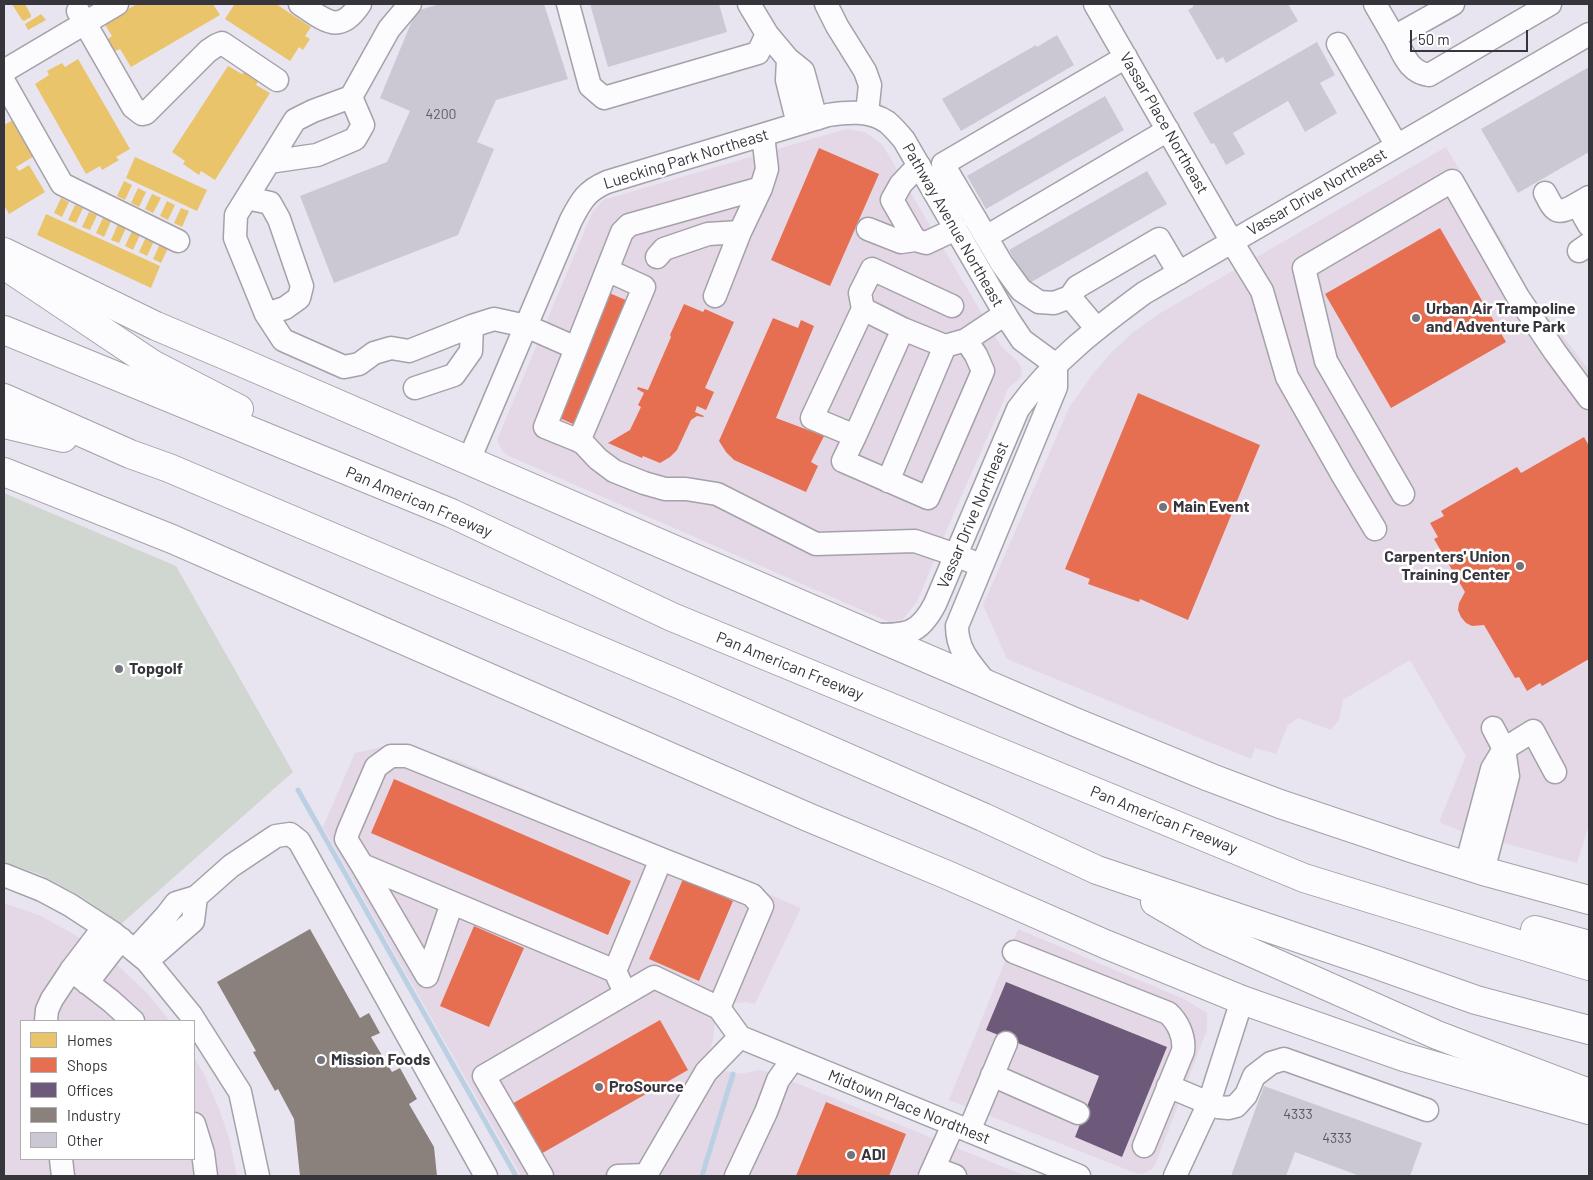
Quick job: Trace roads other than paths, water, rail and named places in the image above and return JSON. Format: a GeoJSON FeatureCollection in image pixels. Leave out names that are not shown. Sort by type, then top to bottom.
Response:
{"type":"FeatureCollection","features":[{"type":"Feature","properties":{"kind":"main road"},"geometry":{"type":"LineString","coordinates":[[4,252],[156,326],[1137,748],[1280,804],[1474,868],[1589,900]]}},
{"type":"Feature","properties":{"kind":"main road"},"geometry":{"type":"LineString","coordinates":[[4,265],[152,364],[250,415],[451,513]]}},
{"type":"Feature","properties":{"kind":"main road","name":"Pan American Freeway"},"geometry":{"type":"LineString","coordinates":[[4,330],[451,513],[672,617],[1304,878],[1589,966]]}},
{"type":"Feature","properties":{"kind":"main road"},"geometry":{"type":"LineString","coordinates":[[4,398],[130,454],[169,468],[681,685],[983,817],[1097,870],[1210,934],[1437,1035],[1589,1093]]}},
{"type":"Feature","properties":{"kind":"main road"},"geometry":{"type":"LineString","coordinates":[[4,424],[130,454]]}},
{"type":"Feature","properties":{"kind":"main road"},"geometry":{"type":"LineString","coordinates":[[4,472],[172,539],[810,818],[945,874],[1105,944],[1242,1000],[1404,1057],[1589,1110]]}},
{"type":"Feature","properties":{"kind":"main road"},"geometry":{"type":"LineString","coordinates":[[1097,870],[1360,958],[1476,1000],[1589,1030]]}},
{"type":"Feature","properties":{"kind":"main road"},"geometry":{"type":"LineString","coordinates":[[1427,916],[1503,920],[1589,945]]}},
{"type":"Feature","properties":{"kind":"street"},"geometry":{"type":"LineString","coordinates":[[4,55],[84,13],[117,4]]}},
{"type":"Feature","properties":{"kind":"street"},"geometry":{"type":"LineString","coordinates":[[300,4],[323,19],[334,23],[343,21],[352,15],[360,4]]}},
{"type":"Feature","properties":{"kind":"street"},"geometry":{"type":"LineString","coordinates":[[324,4],[331,8],[343,21]]}},
{"type":"Feature","properties":{"kind":"street"},"geometry":{"type":"LineString","coordinates":[[410,4],[389,29],[351,97],[295,120],[236,215],[234,238],[266,314],[283,340],[344,367],[359,364],[374,353],[391,348],[409,351],[494,319],[526,326],[576,348]]}},
{"type":"Feature","properties":{"kind":"street"},"geometry":{"type":"LineString","coordinates":[[568,4],[590,86],[604,98],[758,53],[767,34]]}},
{"type":"Feature","properties":{"kind":"street"},"geometry":{"type":"LineString","coordinates":[[749,4],[767,34],[788,59],[787,80],[807,121]]}},
{"type":"Feature","properties":{"kind":"street"},"geometry":{"type":"LineString","coordinates":[[826,4],[837,26],[865,70],[870,85],[867,113]]}},
{"type":"Feature","properties":{"kind":"street","name":"Vassar Place Northeast"},"geometry":{"type":"LineString","coordinates":[[1095,4],[1262,291],[1287,377],[1375,529]]}},
{"type":"Feature","properties":{"kind":"street"},"geometry":{"type":"LineString","coordinates":[[1375,4],[1411,68],[1420,74],[1429,75],[1550,4]]}},
{"type":"Feature","properties":{"kind":"street"},"geometry":{"type":"LineString","coordinates":[[1394,37],[1453,4]]}},
{"type":"Feature","properties":{"kind":"street"},"geometry":{"type":"LineString","coordinates":[[4,71],[84,13]]}},
{"type":"Feature","properties":{"kind":"street"},"geometry":{"type":"LineString","coordinates":[[84,13],[133,107],[142,114],[146,113],[208,51],[222,43],[277,80]]}},
{"type":"Feature","properties":{"kind":"street","name":"Vassar Drive Northeast"},"geometry":{"type":"LineString","coordinates":[[872,635],[901,634],[915,629],[923,623],[935,604],[1018,409],[1034,388],[1056,365],[1097,329],[1144,293],[1589,34]]}},
{"type":"Feature","properties":{"kind":"street"},"geometry":{"type":"LineString","coordinates":[[1338,44],[1397,146]]}},
{"type":"Feature","properties":{"kind":"street"},"geometry":{"type":"LineString","coordinates":[[1126,57],[943,164],[1002,264],[1021,290],[1039,302],[1054,303],[1070,297],[1077,287],[1159,239],[1179,273]]}},
{"type":"Feature","properties":{"kind":"street"},"geometry":{"type":"LineString","coordinates":[[4,82],[62,184],[178,241]]}},
{"type":"Feature","properties":{"kind":"street"},"geometry":{"type":"LineString","coordinates":[[269,162],[317,155],[355,139],[363,124],[351,97]]}},
{"type":"Feature","properties":{"kind":"street","name":"Luecking Park Northeast"},"geometry":{"type":"LineString","coordinates":[[468,460],[572,220],[582,200],[594,187],[807,121],[847,112],[867,113]]}},
{"type":"Feature","properties":{"kind":"street","name":"Pathway Avenue Northeast"},"geometry":{"type":"LineString","coordinates":[[867,113],[887,122],[904,140],[1022,340],[1056,365]]}},
{"type":"Feature","properties":{"kind":"street"},"geometry":{"type":"LineString","coordinates":[[986,237],[1168,130]]}},
{"type":"Feature","properties":{"kind":"street"},"geometry":{"type":"LineString","coordinates":[[715,296],[740,232],[761,188],[767,168],[763,135]]}},
{"type":"Feature","properties":{"kind":"street"},"geometry":{"type":"LineString","coordinates":[[915,240],[892,200],[901,184],[919,165]]}},
{"type":"Feature","properties":{"kind":"street"},"geometry":{"type":"LineString","coordinates":[[1403,494],[1326,361],[1304,268],[1452,181],[1518,297],[1589,398]]}},
{"type":"Feature","properties":{"kind":"street"},"geometry":{"type":"LineString","coordinates":[[761,188],[629,225],[622,232],[545,427],[579,441],[614,471],[644,483],[666,489],[686,489],[718,494],[816,544],[915,541],[982,566]]}},
{"type":"Feature","properties":{"kind":"street"},"geometry":{"type":"LineString","coordinates":[[1545,192],[1557,211],[1562,212],[1583,201],[1589,225]]}},
{"type":"Feature","properties":{"kind":"street"},"geometry":{"type":"LineString","coordinates":[[247,198],[270,203],[279,219],[302,286],[298,298],[285,308],[266,314]]}},
{"type":"Feature","properties":{"kind":"street"},"geometry":{"type":"LineString","coordinates":[[868,229],[901,242],[915,240],[926,243],[956,229]]}},
{"type":"Feature","properties":{"kind":"street"},"geometry":{"type":"LineString","coordinates":[[660,259],[664,249],[708,234],[740,232]]}},
{"type":"Feature","properties":{"kind":"street"},"geometry":{"type":"LineString","coordinates":[[855,436],[812,418],[863,309],[860,293],[872,269],[952,306]]}},
{"type":"Feature","properties":{"kind":"street"},"geometry":{"type":"LineString","coordinates":[[579,441],[644,287],[607,270]]}},
{"type":"Feature","properties":{"kind":"street"},"geometry":{"type":"LineString","coordinates":[[1070,297],[1097,329]]}},
{"type":"Feature","properties":{"kind":"street"},"geometry":{"type":"LineString","coordinates":[[863,309],[903,329],[956,343],[976,355],[983,371],[928,498],[843,461],[903,329]]}},
{"type":"Feature","properties":{"kind":"street"},"geometry":{"type":"LineString","coordinates":[[888,481],[956,343],[1005,314]]}},
{"type":"Feature","properties":{"kind":"street"},"geometry":{"type":"LineString","coordinates":[[415,388],[454,375],[471,351],[472,326]]}},
{"type":"Feature","properties":{"kind":"street","name":"Vassar Drive Northeast"},"geometry":{"type":"LineString","coordinates":[[986,683],[965,656],[957,636],[957,626],[1056,387],[1056,365]]}},
{"type":"Feature","properties":{"kind":"street"},"geometry":{"type":"LineString","coordinates":[[1474,868],[1508,776],[1504,749],[1493,728]]}},
{"type":"Feature","properties":{"kind":"street"},"geometry":{"type":"LineString","coordinates":[[1504,749],[1533,732],[1556,772]]}},
{"type":"Feature","properties":{"kind":"street"},"geometry":{"type":"LineString","coordinates":[[452,902],[427,976],[346,840],[376,767],[391,756],[407,756],[752,895],[762,906],[719,1008]]}},
{"type":"Feature","properties":{"kind":"street"},"geometry":{"type":"LineString","coordinates":[[46,1020],[47,1010],[79,977],[127,944],[194,921],[196,898],[230,866],[276,836],[290,834],[299,841],[486,1176]]}},
{"type":"Feature","properties":{"kind":"street"},"geometry":{"type":"LineString","coordinates":[[615,971],[660,858]]}},
{"type":"Feature","properties":{"kind":"street"},"geometry":{"type":"LineString","coordinates":[[362,865],[615,971],[626,993]]}},
{"type":"Feature","properties":{"kind":"street"},"geometry":{"type":"LineString","coordinates":[[4,875],[42,890],[70,905],[127,944],[194,1020]]}},
{"type":"Feature","properties":{"kind":"street"},"geometry":{"type":"LineString","coordinates":[[1014,952],[1168,1012],[1176,1022],[1184,1042],[1183,1051],[1144,1146]]}},
{"type":"Feature","properties":{"kind":"street"},"geometry":{"type":"LineString","coordinates":[[79,977],[132,1020]]}},
{"type":"Feature","properties":{"kind":"street"},"geometry":{"type":"LineString","coordinates":[[542,1176],[484,1076],[654,977],[719,1008],[740,1037],[706,1072],[646,1175],[618,1176]]}},
{"type":"Feature","properties":{"kind":"street"},"geometry":{"type":"LineString","coordinates":[[1175,1176],[1209,1103],[1242,1000]]}},
{"type":"Feature","properties":{"kind":"street"},"geometry":{"type":"LineString","coordinates":[[195,1021],[240,1092],[258,1176]]}},
{"type":"Feature","properties":{"kind":"street","name":"Midtown Place Nordthest"},"geometry":{"type":"LineString","coordinates":[[740,1037],[1079,1176]]}},
{"type":"Feature","properties":{"kind":"street"},"geometry":{"type":"LineString","coordinates":[[956,1176],[932,1172],[992,1076],[1006,1043]]}},
{"type":"Feature","properties":{"kind":"street"},"geometry":{"type":"LineString","coordinates":[[736,1176],[766,1112],[778,1080],[793,1059]]}},
{"type":"Feature","properties":{"kind":"street"},"geometry":{"type":"LineString","coordinates":[[1168,1086],[1224,1108],[1236,1106],[1246,1095],[1254,1076],[1271,1063],[1284,1059],[1427,1110]]}},
{"type":"Feature","properties":{"kind":"street"},"geometry":{"type":"LineString","coordinates":[[992,1076],[1078,1113]]}},
{"type":"Feature","properties":{"kind":"street"},"geometry":{"type":"LineString","coordinates":[[195,1127],[203,1153],[206,1176]]}},
{"type":"Feature","properties":{"kind":"street"},"geometry":{"type":"LineString","coordinates":[[61,1160],[62,1176]]}},
{"type":"Feature","properties":{"kind":"waterway"},"geometry":{"type":"LineString","coordinates":[[298,790],[516,1176]]}},
{"type":"Feature","properties":{"kind":"waterway"},"geometry":{"type":"LineString","coordinates":[[702,1176],[733,1074]]}},
{"type":"Feature","properties":{"kind":"place","name":"Urban Air Trampoline and Adventure Park"},"geometry":{"type":"Point","coordinates":[1416,318]}},
{"type":"Feature","properties":{"kind":"place","name":"Main Event"},"geometry":{"type":"Point","coordinates":[1163,507]}},
{"type":"Feature","properties":{"kind":"place","name":"Carpenters' Union Training Center"},"geometry":{"type":"Point","coordinates":[1520,566]}},
{"type":"Feature","properties":{"kind":"place","name":"Topgolf"},"geometry":{"type":"Point","coordinates":[119,669]}},
{"type":"Feature","properties":{"kind":"place","name":"Mission Foods"},"geometry":{"type":"Point","coordinates":[321,1060]}},
{"type":"Feature","properties":{"kind":"place","name":"ProSource"},"geometry":{"type":"Point","coordinates":[599,1087]}},
{"type":"Feature","properties":{"kind":"place","name":"ADI"},"geometry":{"type":"Point","coordinates":[851,1155]}}]}
